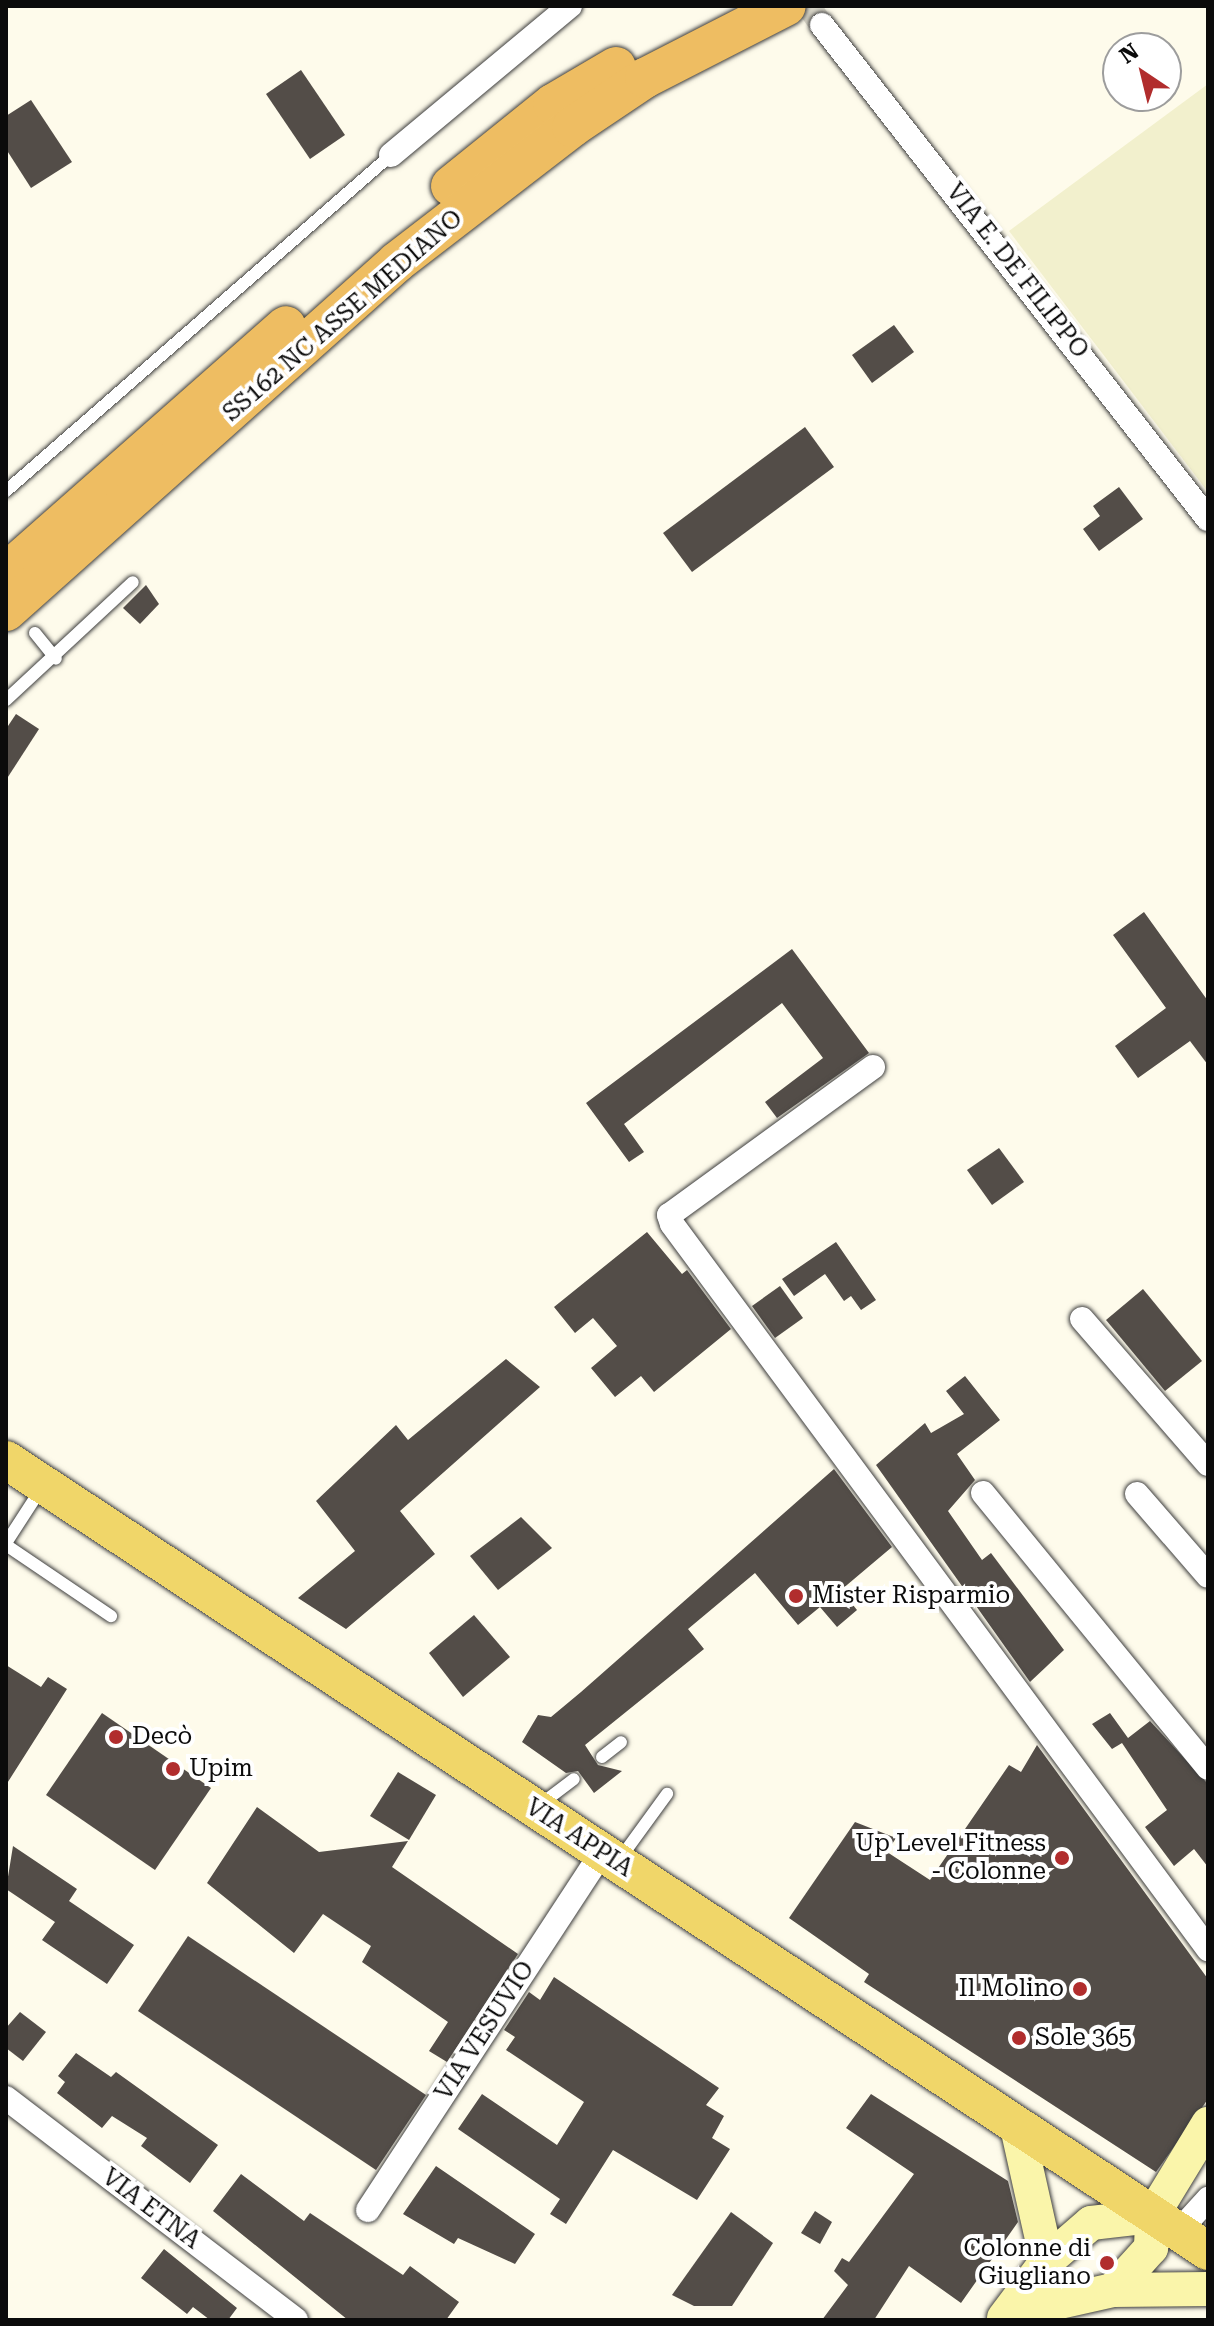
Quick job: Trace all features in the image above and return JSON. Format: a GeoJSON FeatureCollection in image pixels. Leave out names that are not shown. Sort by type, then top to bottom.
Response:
{"type":"FeatureCollection","features":[{"type":"Feature","properties":{"kind":"highway"},"geometry":{"type":"LineString","coordinates":[[6,573],[492,153],[553,104],[719,6]]}},
{"type":"Feature","properties":{"kind":"highway","name":"SS162 NC ASSE MEDIANO"},"geometry":{"type":"LineString","coordinates":[[20,622],[397,262],[572,127],[659,71],[786,6]]}},
{"type":"Feature","properties":{"kind":"main road","name":"VIA APPIA"},"geometry":{"type":"LineString","coordinates":[[6,1460],[1179,2233]]}},
{"type":"Feature","properties":{"kind":"main road"},"geometry":{"type":"LineString","coordinates":[[1113,2290],[1151,2248],[1179,2233],[1208,2124]]}},
{"type":"Feature","properties":{"kind":"main road"},"geometry":{"type":"LineString","coordinates":[[1017,2127],[1047,2261]]}},
{"type":"Feature","properties":{"kind":"main road"},"geometry":{"type":"LineString","coordinates":[[1006,2316],[1047,2261],[1091,2223],[1179,2233]]}},
{"type":"Feature","properties":{"kind":"main road"},"geometry":{"type":"LineString","coordinates":[[1006,2316],[1113,2290],[1208,2289]]}},
{"type":"Feature","properties":{"kind":"street"},"geometry":{"type":"LineString","coordinates":[[391,155],[570,6]]}},
{"type":"Feature","properties":{"kind":"street","name":"VIA E. DE FILIPPO"},"geometry":{"type":"LineString","coordinates":[[822,25],[1208,519]]}},
{"type":"Feature","properties":{"kind":"street"},"geometry":{"type":"LineString","coordinates":[[873,1067],[669,1215],[672,1224],[1208,1949]]}},
{"type":"Feature","properties":{"kind":"street"},"geometry":{"type":"LineString","coordinates":[[1082,1319],[1208,1464]]}},
{"type":"Feature","properties":{"kind":"street"},"geometry":{"type":"LineString","coordinates":[[983,1493],[1208,1768]]}},
{"type":"Feature","properties":{"kind":"street"},"geometry":{"type":"LineString","coordinates":[[1137,1494],[1208,1576]]}},
{"type":"Feature","properties":{"kind":"street","name":"VIA VESUVIO"},"geometry":{"type":"LineString","coordinates":[[368,2210],[610,1858]]}},
{"type":"Feature","properties":{"kind":"street","name":"VIA ETNA"},"geometry":{"type":"LineString","coordinates":[[6,2098],[296,2320]]}},
{"type":"Feature","properties":{"kind":"street"},"geometry":{"type":"LineString","coordinates":[[1179,2233],[1208,2199]]}},
{"type":"Feature","properties":{"kind":"lane"},"geometry":{"type":"LineString","coordinates":[[6,491],[391,155]]}},
{"type":"Feature","properties":{"kind":"lane"},"geometry":{"type":"LineString","coordinates":[[6,700],[56,659],[133,582]]}},
{"type":"Feature","properties":{"kind":"lane"},"geometry":{"type":"LineString","coordinates":[[20,622],[56,659]]}},
{"type":"Feature","properties":{"kind":"lane"},"geometry":{"type":"LineString","coordinates":[[43,1484],[6,1544],[111,1616]]}},
{"type":"Feature","properties":{"kind":"lane"},"geometry":{"type":"LineString","coordinates":[[602,1757],[621,1742]]}},
{"type":"Feature","properties":{"kind":"lane"},"geometry":{"type":"LineString","coordinates":[[535,1808],[574,1779]]}},
{"type":"Feature","properties":{"kind":"lane"},"geometry":{"type":"LineString","coordinates":[[610,1858],[667,1794]]}},
{"type":"Feature","properties":{"kind":"shaded area"},"geometry":{"type":"Polygon","coordinates":[[[1208,84],[1208,492],[1009,231],[1170,112],[1182,112],[1182,103],[1208,84]]]}},
{"type":"Feature","properties":{"kind":"building"},"geometry":{"type":"Polygon","coordinates":[[[301,70],[345,135],[310,159],[266,94],[301,70]]]}},
{"type":"Feature","properties":{"kind":"building"},"geometry":{"type":"Polygon","coordinates":[[[31,100],[72,162],[31,188],[6,149],[6,116],[31,100]]]}},
{"type":"Feature","properties":{"kind":"building"},"geometry":{"type":"Polygon","coordinates":[[[894,325],[914,352],[872,383],[852,355],[894,325]]]}},
{"type":"Feature","properties":{"kind":"building"},"geometry":{"type":"Polygon","coordinates":[[[805,427],[834,467],[692,572],[663,533],[805,427]]]}},
{"type":"Feature","properties":{"kind":"building"},"geometry":{"type":"Polygon","coordinates":[[[1119,487],[1143,519],[1099,551],[1083,529],[1100,516],[1093,506],[1119,487]]]}},
{"type":"Feature","properties":{"kind":"building"},"geometry":{"type":"Polygon","coordinates":[[[146,585],[159,604],[140,624],[123,608],[146,585]]]}},
{"type":"Feature","properties":{"kind":"building"},"geometry":{"type":"Polygon","coordinates":[[[16,714],[39,729],[6,780],[6,729],[16,714]]]}},
{"type":"Feature","properties":{"kind":"building"},"geometry":{"type":"Polygon","coordinates":[[[1144,912],[1208,1001],[1208,1065],[1190,1041],[1138,1078],[1115,1046],[1166,1008],[1113,935],[1144,912]]]}},
{"type":"Feature","properties":{"kind":"building"},"geometry":{"type":"Polygon","coordinates":[[[792,949],[869,1053],[777,1118],[765,1102],[823,1058],[782,1003],[624,1124],[644,1152],[629,1162],[586,1103],[792,949]]]}},
{"type":"Feature","properties":{"kind":"building"},"geometry":{"type":"Polygon","coordinates":[[[999,1148],[1024,1182],[992,1205],[967,1170],[999,1148]]]}},
{"type":"Feature","properties":{"kind":"building"},"geometry":{"type":"Polygon","coordinates":[[[647,1232],[682,1274],[687,1270],[731,1329],[654,1392],[641,1376],[615,1397],[591,1368],[617,1346],[593,1318],[575,1333],[554,1307],[647,1232]]]}},
{"type":"Feature","properties":{"kind":"building"},"geometry":{"type":"Polygon","coordinates":[[[836,1242],[876,1300],[861,1310],[851,1296],[844,1301],[825,1274],[794,1296],[782,1279],[836,1242]]]}},
{"type":"Feature","properties":{"kind":"building"},"geometry":{"type":"Polygon","coordinates":[[[780,1286],[803,1318],[775,1338],[752,1306],[780,1286]]]}},
{"type":"Feature","properties":{"kind":"building"},"geometry":{"type":"Polygon","coordinates":[[[1143,1289],[1202,1361],[1165,1391],[1106,1320],[1143,1289]]]}},
{"type":"Feature","properties":{"kind":"building"},"geometry":{"type":"Polygon","coordinates":[[[506,1359],[540,1387],[400,1511],[435,1554],[346,1629],[298,1598],[355,1551],[316,1501],[396,1425],[408,1440],[506,1359]]]}},
{"type":"Feature","properties":{"kind":"building"},"geometry":{"type":"Polygon","coordinates":[[[965,1376],[1000,1420],[957,1454],[975,1480],[948,1511],[982,1560],[991,1553],[1064,1650],[1030,1682],[876,1465],[925,1423],[931,1433],[964,1414],[946,1391],[965,1376]]]}},
{"type":"Feature","properties":{"kind":"building"},"geometry":{"type":"Polygon","coordinates":[[[834,1469],[892,1547],[841,1590],[857,1610],[837,1627],[820,1607],[798,1625],[755,1573],[688,1629],[704,1649],[585,1745],[598,1765],[622,1771],[594,1793],[578,1771],[566,1773],[522,1742],[538,1715],[551,1717],[834,1469]]]}},
{"type":"Feature","properties":{"kind":"building"},"geometry":{"type":"Polygon","coordinates":[[[521,1517],[552,1548],[498,1590],[470,1556],[521,1517]]]}},
{"type":"Feature","properties":{"kind":"building"},"geometry":{"type":"Polygon","coordinates":[[[474,1615],[510,1657],[463,1697],[429,1653],[474,1615]]]}},
{"type":"Feature","properties":{"kind":"building"},"geometry":{"type":"Polygon","coordinates":[[[6,1665],[41,1687],[48,1677],[67,1689],[6,1785],[6,1665]]]}},
{"type":"Feature","properties":{"kind":"building"},"geometry":{"type":"Polygon","coordinates":[[[102,1713],[211,1788],[155,1870],[46,1795],[102,1713]]]}},
{"type":"Feature","properties":{"kind":"building"},"geometry":{"type":"Polygon","coordinates":[[[1110,1713],[1128,1738],[1150,1721],[1208,1784],[1208,1867],[1194,1849],[1174,1866],[1145,1827],[1167,1810],[1122,1743],[1112,1749],[1092,1724],[1110,1713]]]}},
{"type":"Feature","properties":{"kind":"building"},"geometry":{"type":"Polygon","coordinates":[[[1037,1745],[1208,1979],[1208,2099],[1156,2172],[864,1982],[869,1974],[789,1918],[855,1822],[896,1838],[887,1852],[930,1880],[1009,1765],[1021,1772],[1037,1745]]]}},
{"type":"Feature","properties":{"kind":"building"},"geometry":{"type":"Polygon","coordinates":[[[398,1772],[436,1795],[409,1840],[370,1816],[398,1772]]]}},
{"type":"Feature","properties":{"kind":"building"},"geometry":{"type":"Polygon","coordinates":[[[257,1807],[319,1852],[408,1841],[392,1867],[518,1954],[447,2062],[429,2051],[448,2022],[362,1962],[371,1946],[323,1914],[294,1953],[207,1883],[257,1807]]]}},
{"type":"Feature","properties":{"kind":"building"},"geometry":{"type":"Polygon","coordinates":[[[13,1846],[77,1889],[69,1901],[134,1945],[107,1984],[42,1940],[55,1922],[6,1889],[13,1846]]]}},
{"type":"Feature","properties":{"kind":"building"},"geometry":{"type":"Polygon","coordinates":[[[188,1936],[426,2095],[376,2170],[138,2011],[188,1936]]]}},
{"type":"Feature","properties":{"kind":"building"},"geometry":{"type":"Polygon","coordinates":[[[554,1977],[719,2088],[706,2105],[724,2116],[712,2138],[730,2149],[697,2200],[613,2150],[566,2224],[550,2214],[560,2199],[458,2129],[482,2094],[557,2145],[584,2102],[506,2050],[515,2037],[504,2030],[529,1992],[540,2000],[554,1977]]]}},
{"type":"Feature","properties":{"kind":"building"},"geometry":{"type":"Polygon","coordinates":[[[20,2012],[46,2032],[23,2061],[6,2048],[6,2028],[20,2012]]]}},
{"type":"Feature","properties":{"kind":"building"},"geometry":{"type":"Polygon","coordinates":[[[76,2053],[111,2077],[116,2072],[218,2145],[190,2183],[141,2146],[147,2138],[112,2116],[102,2128],[57,2093],[65,2082],[58,2076],[76,2053]]]}},
{"type":"Feature","properties":{"kind":"building"},"geometry":{"type":"Polygon","coordinates":[[[871,2094],[1008,2181],[1018,2222],[961,2303],[909,2266],[874,2320],[822,2320],[848,2285],[834,2271],[842,2258],[849,2262],[914,2174],[846,2128],[871,2094]]]}},
{"type":"Feature","properties":{"kind":"building"},"geometry":{"type":"Polygon","coordinates":[[[436,2166],[535,2234],[515,2264],[458,2238],[454,2244],[403,2214],[436,2166]]]}},
{"type":"Feature","properties":{"kind":"building"},"geometry":{"type":"Polygon","coordinates":[[[241,2174],[304,2221],[310,2213],[403,2275],[410,2266],[459,2302],[446,2320],[348,2320],[213,2211],[241,2174]]]}},
{"type":"Feature","properties":{"kind":"building"},"geometry":{"type":"Polygon","coordinates":[[[815,2211],[832,2222],[820,2244],[801,2233],[815,2211]]]}},
{"type":"Feature","properties":{"kind":"building"},"geometry":{"type":"Polygon","coordinates":[[[731,2212],[773,2243],[732,2306],[694,2306],[672,2295],[731,2212]]]}},
{"type":"Feature","properties":{"kind":"building"},"geometry":{"type":"Polygon","coordinates":[[[164,2249],[237,2308],[228,2320],[210,2320],[193,2307],[187,2314],[141,2278],[164,2249]]]}},
{"type":"Feature","properties":{"kind":"tunnel"},"geometry":{"type":"LineString","coordinates":[[808,6],[822,25]]}},
{"type":"Feature","properties":{"kind":"place","name":"Mister Risparmio"},"geometry":{"type":"Point","coordinates":[796,1596]}},
{"type":"Feature","properties":{"kind":"place","name":"Decò"},"geometry":{"type":"Point","coordinates":[116,1737]}},
{"type":"Feature","properties":{"kind":"place","name":"Upim"},"geometry":{"type":"Point","coordinates":[173,1769]}},
{"type":"Feature","properties":{"kind":"place","name":"Up Level Fitness - Colonne"},"geometry":{"type":"Point","coordinates":[1062,1858]}},
{"type":"Feature","properties":{"kind":"place","name":"Il Molino"},"geometry":{"type":"Point","coordinates":[1080,1989]}},
{"type":"Feature","properties":{"kind":"place","name":"Sole 365"},"geometry":{"type":"Point","coordinates":[1019,2038]}},
{"type":"Feature","properties":{"kind":"place","name":"Colonne di Giugliano"},"geometry":{"type":"Point","coordinates":[1107,2263]}}]}
